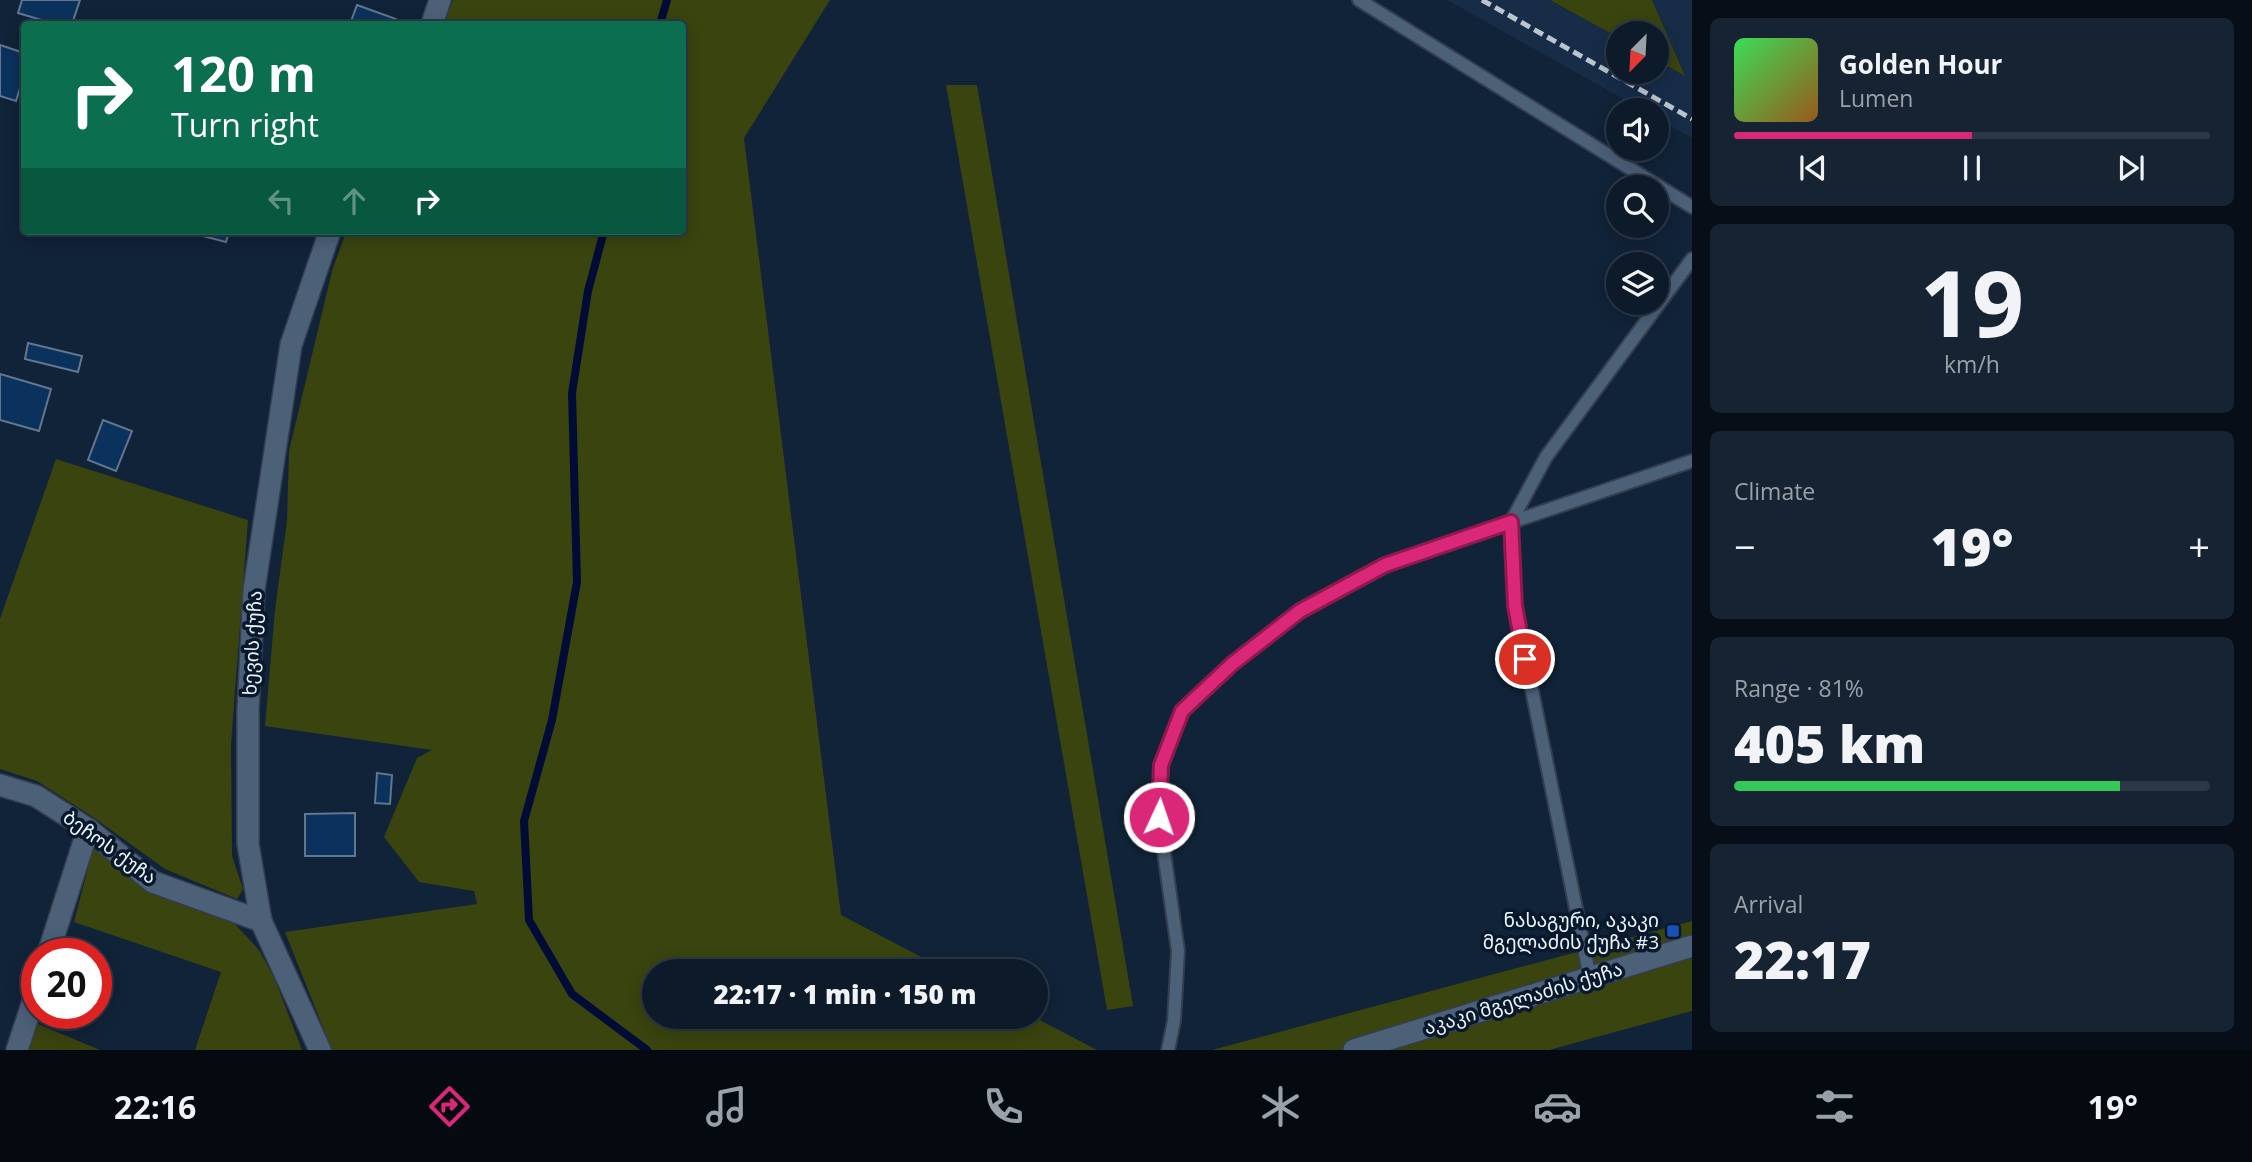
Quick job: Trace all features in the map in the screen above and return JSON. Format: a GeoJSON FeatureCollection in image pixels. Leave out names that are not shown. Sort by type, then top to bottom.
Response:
{"type":"FeatureCollection","features":[{"type":"Feature","properties":{"kind":"street"},"geometry":{"type":"LineString","coordinates":[[433,21],[440,0]]}},
{"type":"Feature","properties":{"kind":"street","name":"ხევის ქუჩა"},"geometry":{"type":"LineString","coordinates":[[320,1050],[261,921],[248,844],[248,710],[254,590],[291,345],[329,235]]}},
{"type":"Feature","properties":{"kind":"street","name":"ბეჩოს ქუჩა"},"geometry":{"type":"LineString","coordinates":[[0,786],[36,796],[88,829],[153,882],[261,921]]}},
{"type":"Feature","properties":{"kind":"street"},"geometry":{"type":"LineString","coordinates":[[53,938],[88,829]]}},
{"type":"Feature","properties":{"kind":"street","name":"აკაკი მგელაძის ქუჩა"},"geometry":{"type":"LineString","coordinates":[[1354,1050],[1692,946]]}},
{"type":"Feature","properties":{"kind":"street"},"geometry":{"type":"LineString","coordinates":[[17,1050],[24,1029]]}},
{"type":"Feature","properties":{"kind":"lane"},"geometry":{"type":"LineString","coordinates":[[1359,0],[1692,207]]}},
{"type":"Feature","properties":{"kind":"lane"},"geometry":{"type":"LineString","coordinates":[[1590,978],[1515,606],[1511,522],[1546,457],[1692,259]]}},
{"type":"Feature","properties":{"kind":"lane"},"geometry":{"type":"LineString","coordinates":[[1168,1050],[1174,1021],[1178,951],[1159,817],[1161,765],[1182,711],[1232,664],[1300,611],[1385,565],[1692,461]]}},
{"type":"Feature","properties":{"kind":"shaded area"},"geometry":{"type":"Polygon","coordinates":[[[1447,0],[1550,0],[1606,31],[1606,84],[1670,84],[1670,67],[1684,75],[1670,42],[1670,21],[1661,21],[1652,0],[1692,0],[1692,138],[1669,126],[1669,98],[1622,98],[1447,0]]]}},
{"type":"Feature","properties":{"kind":"green space"},"geometry":{"type":"Polygon","coordinates":[[[453,0],[830,0],[744,138],[841,915],[925,959],[642,959],[642,1029],[1048,1029],[1048,1024],[1097,1050],[332,1050],[285,932],[477,904],[474,891],[419,882],[384,837],[417,758],[432,750],[265,726],[275,610],[287,521],[289,451],[332,271],[345,235],[686,235],[686,21],[445,21],[453,0]]]}},
{"type":"Feature","properties":{"kind":"green space"},"geometry":{"type":"Polygon","coordinates":[[[1550,0],[1652,0],[1661,21],[1606,21],[1606,31],[1550,0]]]}},
{"type":"Feature","properties":{"kind":"green space"},"geometry":{"type":"Polygon","coordinates":[[[1670,41],[1685,76],[1670,67],[1670,41]]]}},
{"type":"Feature","properties":{"kind":"green space"},"geometry":{"type":"Polygon","coordinates":[[[946,85],[977,85],[1133,1006],[1107,1010],[946,85]]]}},
{"type":"Feature","properties":{"kind":"green space"},"geometry":{"type":"Polygon","coordinates":[[[56,459],[248,520],[231,744],[232,856],[243,889],[237,899],[165,869],[37,781],[0,769],[0,619],[56,459]]]}},
{"type":"Feature","properties":{"kind":"green space"},"geometry":{"type":"Polygon","coordinates":[[[94,845],[149,889],[234,923],[259,950],[274,977],[302,1050],[195,1050],[221,972],[74,922],[94,845]]]}},
{"type":"Feature","properties":{"kind":"green space"},"geometry":{"type":"Polygon","coordinates":[[[1692,921],[1692,1011],[1549,1050],[1212,1050],[1692,921]]]}},
{"type":"Feature","properties":{"kind":"green space"},"geometry":{"type":"Polygon","coordinates":[[[36,1029],[50,1029],[100,1050],[29,1050],[36,1029]]]}},
{"type":"Feature","properties":{"kind":"building"},"geometry":{"type":"Polygon","coordinates":[[[22,0],[80,0],[73,21],[45,21],[18,13],[22,0]]]}},
{"type":"Feature","properties":{"kind":"building"},"geometry":{"type":"Polygon","coordinates":[[[357,5],[396,19],[395,21],[351,21],[357,5]]]}},
{"type":"Feature","properties":{"kind":"building"},"geometry":{"type":"Polygon","coordinates":[[[0,45],[21,52],[21,85],[16,101],[0,96],[0,45]]]}},
{"type":"Feature","properties":{"kind":"building"},"geometry":{"type":"Polygon","coordinates":[[[203,235],[228,235],[226,242],[203,235]]]}},
{"type":"Feature","properties":{"kind":"building"},"geometry":{"type":"Polygon","coordinates":[[[28,343],[82,356],[78,372],[25,359],[28,343]]]}},
{"type":"Feature","properties":{"kind":"building"},"geometry":{"type":"Polygon","coordinates":[[[0,374],[51,389],[39,431],[0,420],[0,374]]]}},
{"type":"Feature","properties":{"kind":"building"},"geometry":{"type":"Polygon","coordinates":[[[103,420],[132,431],[116,471],[88,460],[103,420]]]}},
{"type":"Feature","properties":{"kind":"building"},"geometry":{"type":"Polygon","coordinates":[[[377,773],[392,775],[390,804],[375,803],[377,773]]]}},
{"type":"Feature","properties":{"kind":"building"},"geometry":{"type":"Polygon","coordinates":[[[355,813],[355,856],[305,856],[305,814],[355,813]]]}},
{"type":"Feature","properties":{"kind":"waterway"},"geometry":{"type":"LineString","coordinates":[[661,21],[667,0]]}},
{"type":"Feature","properties":{"kind":"waterway"},"geometry":{"type":"LineString","coordinates":[[603,235],[588,291],[572,393],[577,582],[552,720],[524,821],[529,920],[572,994],[647,1050]]}},
{"type":"Feature","properties":{"kind":"railway"},"geometry":{"type":"LineString","coordinates":[[1482,0],[1692,119]]}},
{"type":"Feature","properties":{"kind":"place","name":"ნასაგური, აკაკი მგელაძის ქუჩა #3"},"geometry":{"type":"Point","coordinates":[1673,931]}},
{"type":"Feature","properties":{"kind":"route"},"geometry":{"type":"LineString","coordinates":[[1159,817],[1161,765],[1182,711],[1232,664],[1300,611],[1385,565],[1511,522],[1515,606],[1525,659]]}}]}
